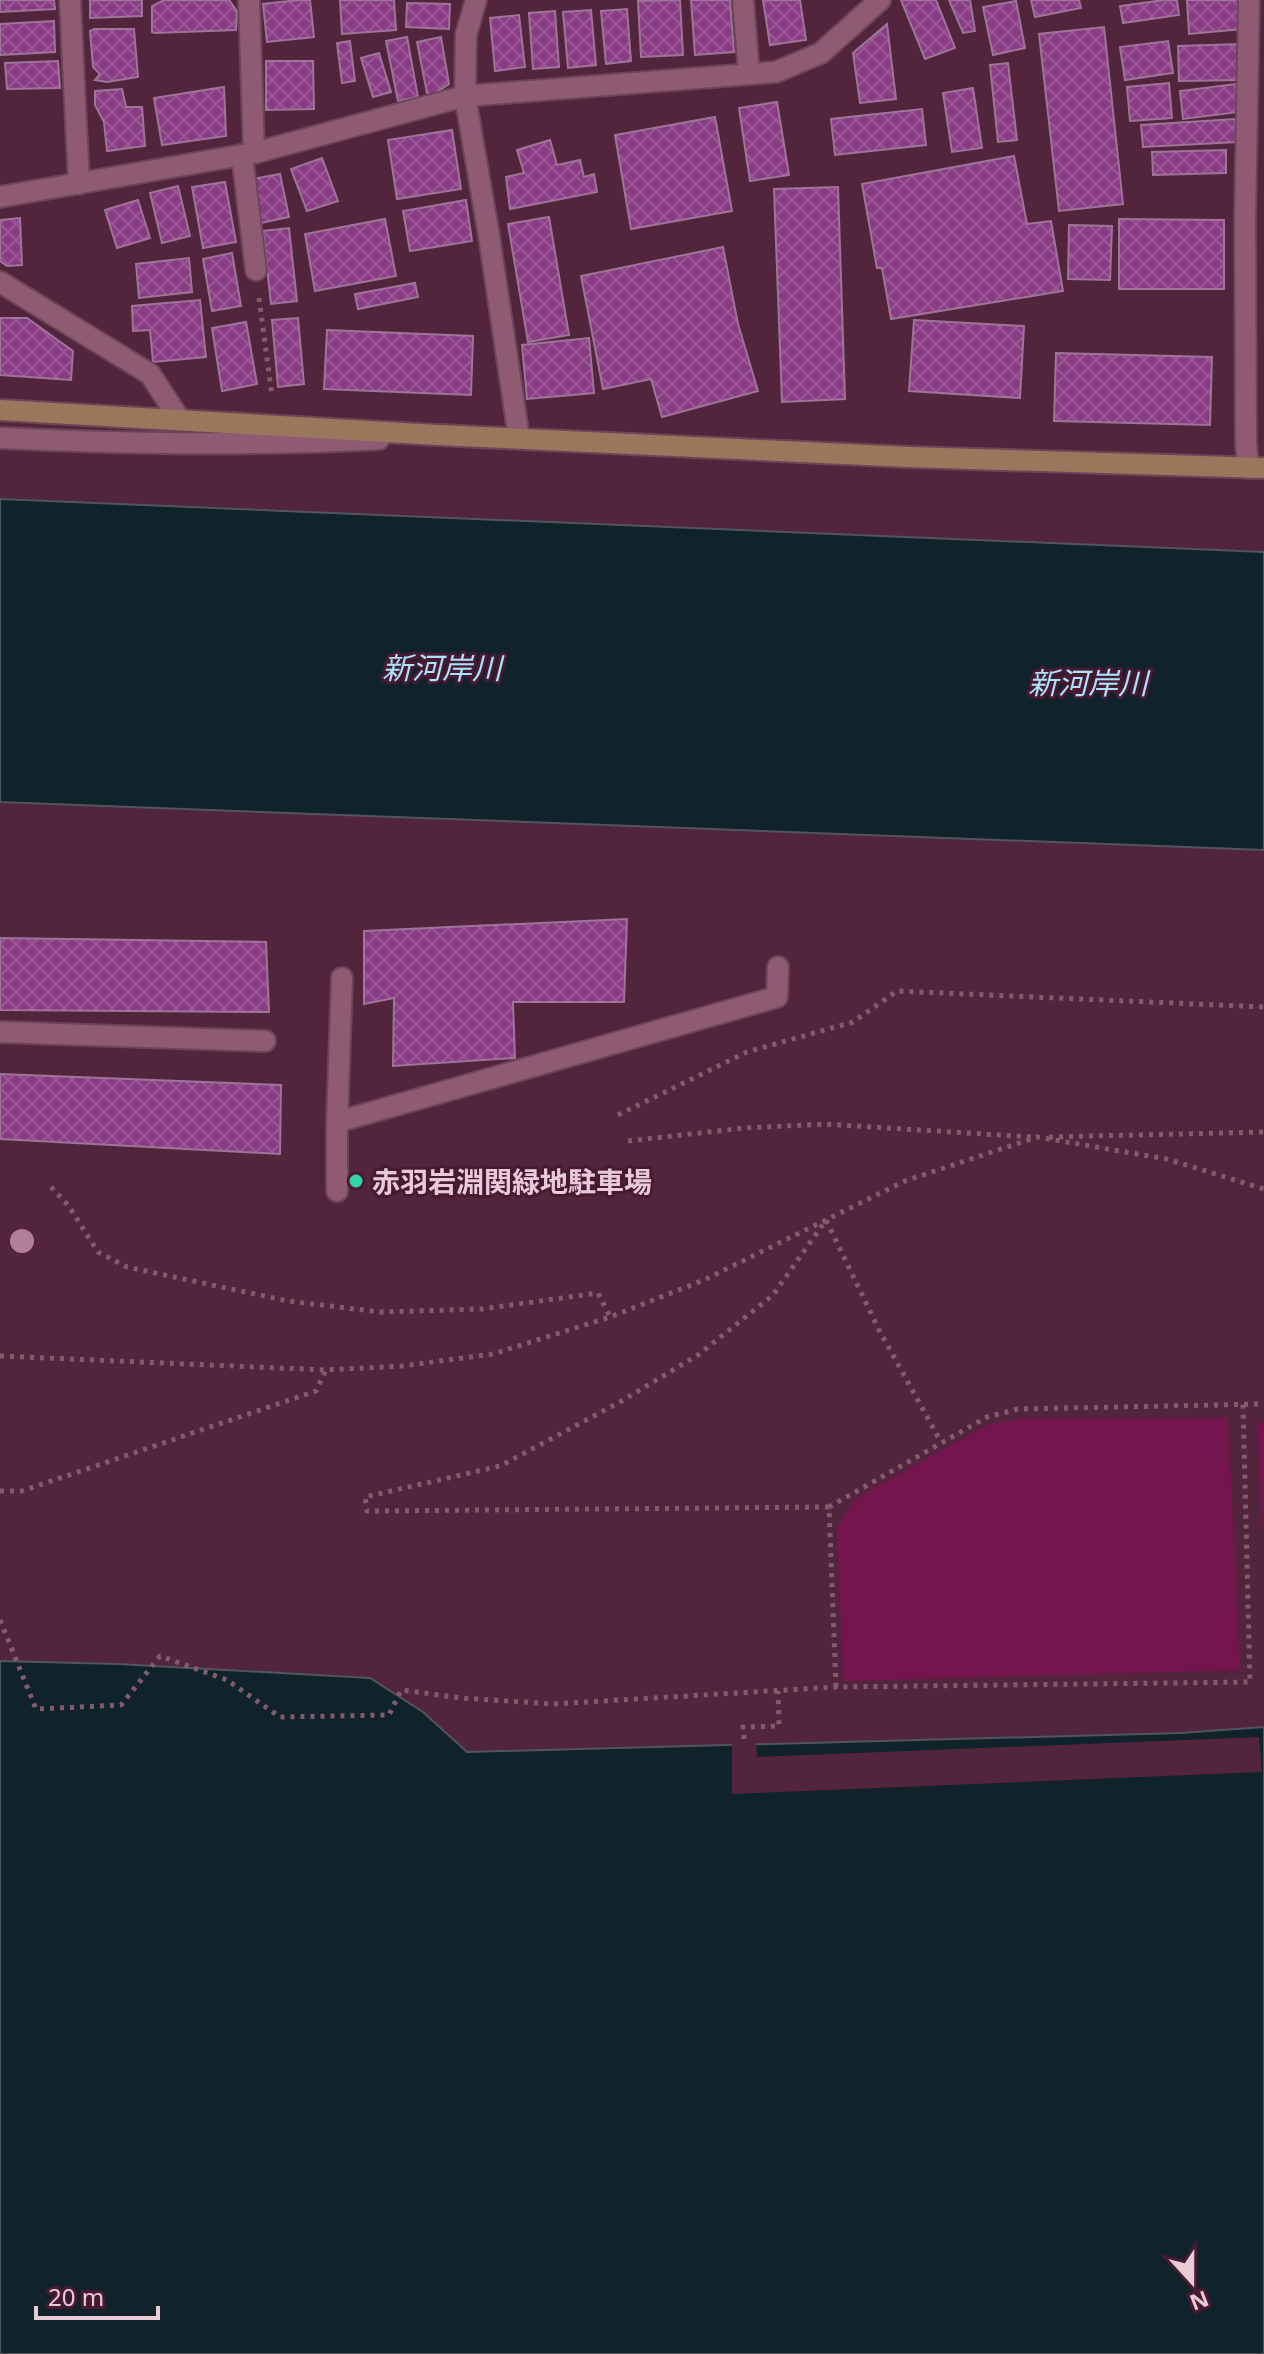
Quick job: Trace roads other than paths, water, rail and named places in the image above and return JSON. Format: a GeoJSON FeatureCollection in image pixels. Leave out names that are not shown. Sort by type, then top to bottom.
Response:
{"type":"FeatureCollection","features":[{"type":"Feature","properties":{"kind":"street"},"geometry":{"type":"LineString","coordinates":[[70,0],[79,184]]}},
{"type":"Feature","properties":{"kind":"street"},"geometry":{"type":"LineString","coordinates":[[249,0],[248,154],[256,270]]}},
{"type":"Feature","properties":{"kind":"street"},"geometry":{"type":"LineString","coordinates":[[476,0],[466,35],[465,96],[519,438]]}},
{"type":"Feature","properties":{"kind":"street"},"geometry":{"type":"LineString","coordinates":[[743,0],[749,74]]}},
{"type":"Feature","properties":{"kind":"street"},"geometry":{"type":"LineString","coordinates":[[0,197],[248,154],[465,96],[776,72],[821,53],[880,0]]}},
{"type":"Feature","properties":{"kind":"street"},"geometry":{"type":"LineString","coordinates":[[0,410],[909,457],[1256,468],[1246,443],[1245,218],[1249,0]]}},
{"type":"Feature","properties":{"kind":"street"},"geometry":{"type":"LineString","coordinates":[[0,282],[150,374],[180,420]]}},
{"type":"Feature","properties":{"kind":"street"},"geometry":{"type":"LineString","coordinates":[[0,438],[151,445],[278,444],[438,435]]}},
{"type":"Feature","properties":{"kind":"street"},"geometry":{"type":"LineString","coordinates":[[337,1122],[777,997],[778,967]]}},
{"type":"Feature","properties":{"kind":"street"},"geometry":{"type":"LineString","coordinates":[[337,1191],[342,978]]}},
{"type":"Feature","properties":{"kind":"street"},"geometry":{"type":"LineString","coordinates":[[0,1032],[265,1041]]}},
{"type":"Feature","properties":{"kind":"water","name":"新河岸川"},"geometry":{"type":"Polygon","coordinates":[[[0,499],[1264,552],[1264,850],[0,802],[0,499]]]}},
{"type":"Feature","properties":{"kind":"water"},"geometry":{"type":"Polygon","coordinates":[[[0,1661],[118,1664],[370,1678],[423,1712],[467,1752],[1181,1733],[1264,1727],[1264,2354],[0,2354],[0,1661]]]}},
{"type":"Feature","properties":{"kind":"place","name":"赤羽岩淵関緑地駐車場"},"geometry":{"type":"Point","coordinates":[356,1181]}}]}
